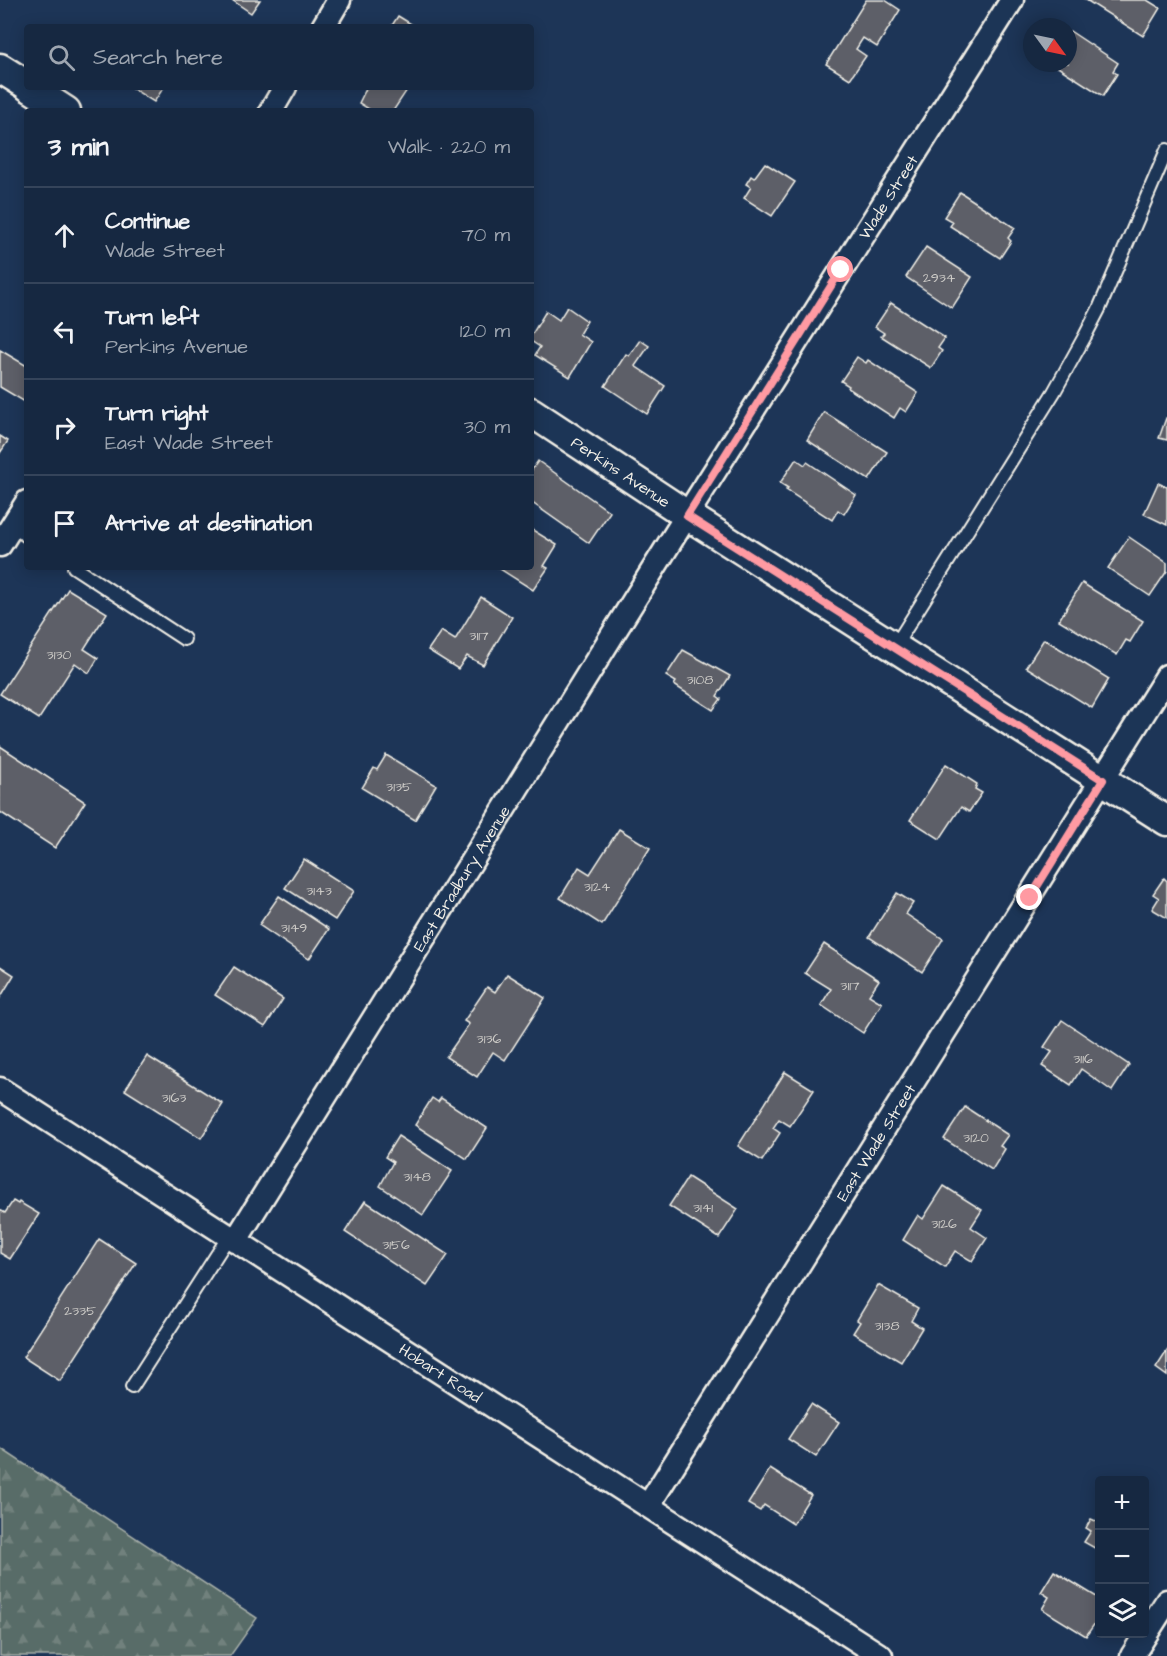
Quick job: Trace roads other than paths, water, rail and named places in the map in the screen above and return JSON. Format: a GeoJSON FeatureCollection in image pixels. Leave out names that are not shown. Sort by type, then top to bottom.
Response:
{"type":"FeatureCollection","features":[{"type":"Feature","properties":{"kind":"street"},"geometry":{"type":"LineString","coordinates":[[325,24],[339,0]]}},
{"type":"Feature","properties":{"kind":"street","name":"Wade Street"},"geometry":{"type":"LineString","coordinates":[[687,516],[1012,0]]}},
{"type":"Feature","properties":{"kind":"street"},"geometry":{"type":"LineString","coordinates":[[0,68],[24,83]]}},
{"type":"Feature","properties":{"kind":"street"},"geometry":{"type":"LineString","coordinates":[[34,90],[61,108]]}},
{"type":"Feature","properties":{"kind":"street"},"geometry":{"type":"LineString","coordinates":[[273,108],[283,90]]}},
{"type":"Feature","properties":{"kind":"street","name":"Perkins Avenue"},"geometry":{"type":"LineString","coordinates":[[534,414],[687,516],[895,646],[1167,821]]}},
{"type":"Feature","properties":{"kind":"street"},"geometry":{"type":"LineString","coordinates":[[13,536],[24,509]]}},
{"type":"Feature","properties":{"kind":"street","name":"East Bradbury Avenue"},"geometry":{"type":"LineString","coordinates":[[232,1238],[687,516]]}},
{"type":"Feature","properties":{"kind":"street","name":"East Wade Street"},"geometry":{"type":"LineString","coordinates":[[648,1506],[1167,676]]}},
{"type":"Feature","properties":{"kind":"street","name":"Hobart Road"},"geometry":{"type":"LineString","coordinates":[[0,1089],[881,1656]]}},
{"type":"Feature","properties":{"kind":"street"},"geometry":{"type":"LineString","coordinates":[[1132,1656],[1167,1601]]}},
{"type":"Feature","properties":{"kind":"lane"},"geometry":{"type":"LineString","coordinates":[[895,646],[1054,392],[1085,336],[1099,309],[1167,150]]}},
{"type":"Feature","properties":{"kind":"lane"},"geometry":{"type":"LineString","coordinates":[[79,570],[184,639]]}},
{"type":"Feature","properties":{"kind":"lane"},"geometry":{"type":"LineString","coordinates":[[132,1387],[232,1238]]}}]}
